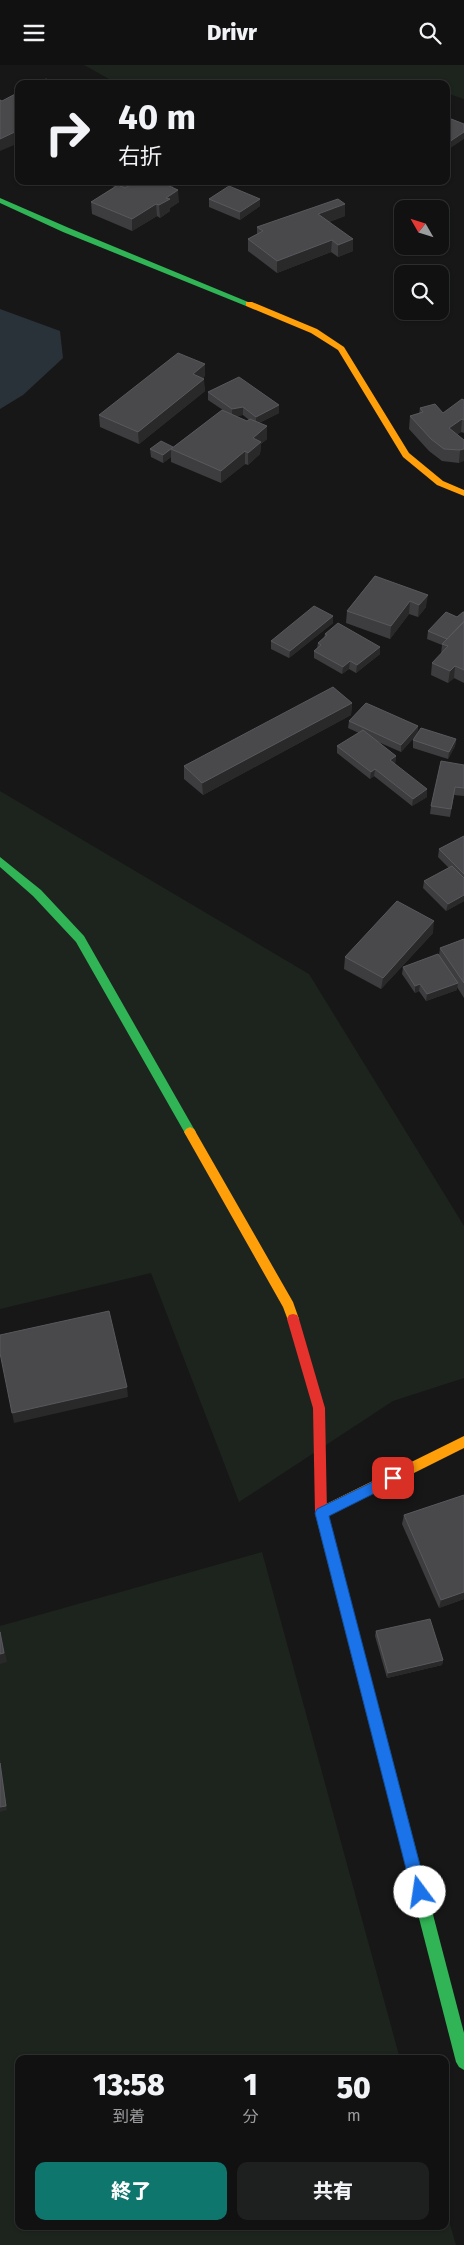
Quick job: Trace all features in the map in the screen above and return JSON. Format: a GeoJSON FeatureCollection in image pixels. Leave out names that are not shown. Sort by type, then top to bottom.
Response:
{"type":"FeatureCollection","features":[{"type":"Feature","properties":{"kind":"street"},"geometry":{"type":"LineString","coordinates":[[0,199],[66,230],[314,331],[341,349],[406,455],[440,483],[464,493]]}},
{"type":"Feature","properties":{"kind":"street"},"geometry":{"type":"LineString","coordinates":[[0,861],[38,893],[80,939],[290,1306],[319,1408],[321,1513],[464,2062]]}},
{"type":"Feature","properties":{"kind":"street"},"geometry":{"type":"LineString","coordinates":[[321,1513],[464,1442]]}},
{"type":"Feature","properties":{"kind":"shaded area"},"geometry":{"type":"Polygon","coordinates":[[[84,65],[464,65],[464,99],[450,94],[450,80],[111,80],[84,65]]]}},
{"type":"Feature","properties":{"kind":"shaded area"},"geometry":{"type":"Polygon","coordinates":[[[0,309],[60,331],[63,358],[23,395],[0,409],[0,309]]]}},
{"type":"Feature","properties":{"kind":"shaded area"},"geometry":{"type":"Polygon","coordinates":[[[0,791],[309,974],[464,1226],[464,1378],[393,1401],[239,1502],[151,1273],[0,1309],[0,791]]]}},
{"type":"Feature","properties":{"kind":"shaded area"},"geometry":{"type":"Polygon","coordinates":[[[262,1552],[399,2055],[15,2055],[15,2230],[449,2230],[449,2221],[456,2245],[0,2245],[0,1626],[262,1552]]]}},
{"type":"Feature","properties":{"kind":"building"},"geometry":{"type":"Polygon","coordinates":[[[15,94],[15,132],[0,139],[0,100],[2,101],[15,94]]]}},
{"type":"Feature","properties":{"kind":"building"},"geometry":{"type":"Polygon","coordinates":[[[450,119],[464,124],[464,132],[450,141],[450,119]]]}},
{"type":"Feature","properties":{"kind":"building"},"geometry":{"type":"Polygon","coordinates":[[[118,185],[125,188],[130,185],[167,185],[178,190],[166,198],[170,199],[159,205],[156,204],[132,219],[91,202],[118,185]]]}},
{"type":"Feature","properties":{"kind":"building"},"geometry":{"type":"Polygon","coordinates":[[[229,186],[260,199],[240,212],[209,199],[229,186]]]}},
{"type":"Feature","properties":{"kind":"building"},"geometry":{"type":"Polygon","coordinates":[[[338,199],[345,204],[318,214],[353,239],[338,245],[332,240],[277,261],[248,239],[263,231],[257,227],[338,199]]]}},
{"type":"Feature","properties":{"kind":"building"},"geometry":{"type":"Polygon","coordinates":[[[178,353],[205,364],[193,374],[204,379],[138,432],[99,415],[178,353]]]}},
{"type":"Feature","properties":{"kind":"building"},"geometry":{"type":"Polygon","coordinates":[[[239,377],[279,405],[256,417],[243,407],[232,409],[208,392],[239,377]]]}},
{"type":"Feature","properties":{"kind":"building"},"geometry":{"type":"Polygon","coordinates":[[[462,399],[464,400],[464,420],[462,419],[449,428],[464,440],[464,449],[444,449],[431,439],[410,416],[423,412],[420,408],[435,404],[443,413],[462,399]]]}},
{"type":"Feature","properties":{"kind":"building"},"geometry":{"type":"Polygon","coordinates":[[[222,410],[247,421],[250,419],[267,426],[253,438],[261,442],[248,453],[245,451],[221,471],[171,449],[222,410]]]}},
{"type":"Feature","properties":{"kind":"building"},"geometry":{"type":"Polygon","coordinates":[[[161,441],[173,447],[163,455],[150,449],[161,441]]]}},
{"type":"Feature","properties":{"kind":"building"},"geometry":{"type":"Polygon","coordinates":[[[375,576],[428,595],[419,605],[410,601],[391,626],[347,611],[375,576]]]}},
{"type":"Feature","properties":{"kind":"building"},"geometry":{"type":"Polygon","coordinates":[[[314,606],[333,616],[290,651],[271,641],[314,606]]]}},
{"type":"Feature","properties":{"kind":"building"},"geometry":{"type":"Polygon","coordinates":[[[446,612],[457,617],[464,612],[464,621],[447,639],[428,631],[446,612]]]}},
{"type":"Feature","properties":{"kind":"building"},"geometry":{"type":"Polygon","coordinates":[[[464,622],[464,670],[455,666],[450,671],[432,663],[448,646],[442,644],[464,622]]]}},
{"type":"Feature","properties":{"kind":"building"},"geometry":{"type":"Polygon","coordinates":[[[338,623],[380,647],[357,665],[350,661],[343,667],[314,651],[321,645],[318,643],[327,635],[325,634],[338,623]]]}},
{"type":"Feature","properties":{"kind":"building"},"geometry":{"type":"Polygon","coordinates":[[[333,687],[352,703],[202,783],[184,766],[333,687]]]}},
{"type":"Feature","properties":{"kind":"building"},"geometry":{"type":"Polygon","coordinates":[[[366,703],[418,726],[401,745],[349,721],[366,703]]]}},
{"type":"Feature","properties":{"kind":"building"},"geometry":{"type":"Polygon","coordinates":[[[421,728],[456,739],[449,752],[413,740],[421,728]]]}},
{"type":"Feature","properties":{"kind":"building"},"geometry":{"type":"Polygon","coordinates":[[[363,730],[396,756],[390,760],[427,789],[413,799],[375,769],[371,772],[337,746],[363,730]]]}},
{"type":"Feature","properties":{"kind":"building"},"geometry":{"type":"Polygon","coordinates":[[[441,761],[464,765],[464,788],[455,787],[451,809],[431,806],[441,761]]]}},
{"type":"Feature","properties":{"kind":"building"},"geometry":{"type":"Polygon","coordinates":[[[464,836],[464,874],[439,849],[464,836]]]}},
{"type":"Feature","properties":{"kind":"building"},"geometry":{"type":"Polygon","coordinates":[[[452,866],[464,878],[464,895],[448,904],[424,881],[452,866]]]}},
{"type":"Feature","properties":{"kind":"building"},"geometry":{"type":"Polygon","coordinates":[[[397,901],[434,921],[383,978],[345,957],[397,901]]]}},
{"type":"Feature","properties":{"kind":"building"},"geometry":{"type":"Polygon","coordinates":[[[464,939],[464,983],[440,948],[464,939]]]}},
{"type":"Feature","properties":{"kind":"building"},"geometry":{"type":"Polygon","coordinates":[[[438,954],[458,983],[427,994],[420,984],[415,986],[403,967],[438,954]]]}},
{"type":"Feature","properties":{"kind":"building"},"geometry":{"type":"Polygon","coordinates":[[[109,1311],[127,1387],[12,1413],[0,1353],[0,1335],[109,1311]]]}},
{"type":"Feature","properties":{"kind":"building"},"geometry":{"type":"Polygon","coordinates":[[[464,1495],[464,1592],[441,1600],[404,1515],[464,1495]]]}},
{"type":"Feature","properties":{"kind":"building"},"geometry":{"type":"Polygon","coordinates":[[[430,1619],[443,1660],[388,1673],[376,1631],[430,1619]]]}},
{"type":"Feature","properties":{"kind":"building"},"geometry":{"type":"Polygon","coordinates":[[[0,1632],[4,1653],[0,1654],[0,1632]]]}},
{"type":"Feature","properties":{"kind":"building"},"geometry":{"type":"Polygon","coordinates":[[[0,1763],[6,1806],[0,1807],[0,1763]]]}},
{"type":"Feature","properties":{"kind":"traffic: fast"},"geometry":{"type":"LineString","coordinates":[[0,200],[66,230],[249,304]]}},
{"type":"Feature","properties":{"kind":"traffic: fast"},"geometry":{"type":"LineString","coordinates":[[0,861],[37,893],[80,939],[190,1132]]}},
{"type":"Feature","properties":{"kind":"traffic: fast"},"geometry":{"type":"LineString","coordinates":[[374,1716],[464,2062]]}},
{"type":"Feature","properties":{"kind":"traffic: slow"},"geometry":{"type":"LineString","coordinates":[[249,304],[314,331],[341,349],[406,455],[440,483],[464,493]]}},
{"type":"Feature","properties":{"kind":"traffic: slow"},"geometry":{"type":"LineString","coordinates":[[190,1132],[289,1306],[293,1319]]}},
{"type":"Feature","properties":{"kind":"traffic: slow"},"geometry":{"type":"LineString","coordinates":[[374,1716],[321,1513],[464,1442]]}},
{"type":"Feature","properties":{"kind":"traffic: jam"},"geometry":{"type":"LineString","coordinates":[[293,1319],[319,1408],[321,1513]]}},
{"type":"Feature","properties":{"kind":"route"},"geometry":{"type":"LineString","coordinates":[[393,1478],[321,1513],[420,1892]]}}]}
